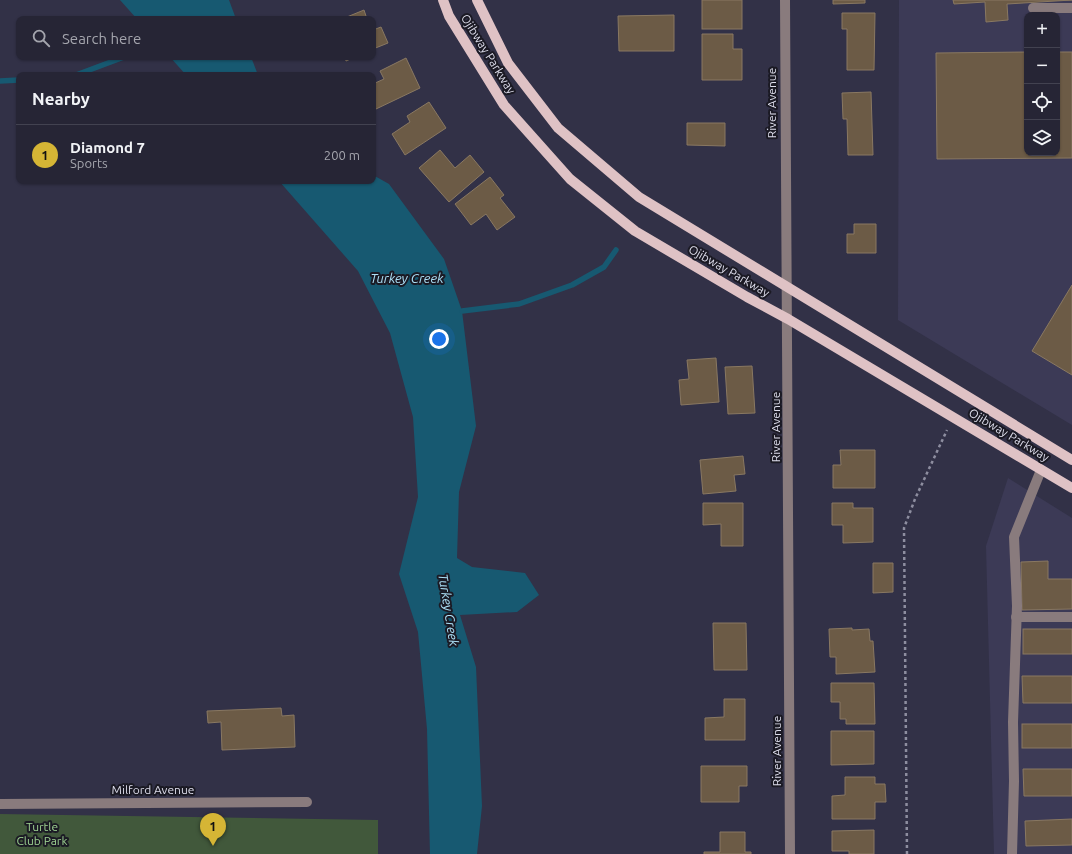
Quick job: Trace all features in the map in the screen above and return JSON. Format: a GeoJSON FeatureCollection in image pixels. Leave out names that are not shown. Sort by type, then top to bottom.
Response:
{"type":"FeatureCollection","features":[{"type":"Feature","properties":{"kind":"main road","name":"Ojibway Parkway"},"geometry":{"type":"LineString","coordinates":[[443,0],[449,16],[504,105],[570,179],[635,231],[747,297],[788,319],[1072,488]]}},
{"type":"Feature","properties":{"kind":"main road","name":"Ojibway Parkway"},"geometry":{"type":"LineString","coordinates":[[478,0],[508,63],[558,128],[639,196],[1072,460]]}},
{"type":"Feature","properties":{"kind":"street","name":"River Avenue"},"geometry":{"type":"LineString","coordinates":[[785,0],[790,854]]}},
{"type":"Feature","properties":{"kind":"street"},"geometry":{"type":"LineString","coordinates":[[1033,8],[1072,8]]}},
{"type":"Feature","properties":{"kind":"street"},"geometry":{"type":"LineString","coordinates":[[1012,854],[1014,781],[1013,722],[1016,617],[1014,537],[1041,470]]}},
{"type":"Feature","properties":{"kind":"street"},"geometry":{"type":"LineString","coordinates":[[1016,617],[1072,617]]}},
{"type":"Feature","properties":{"kind":"street","name":"Milford Avenue"},"geometry":{"type":"LineString","coordinates":[[0,804],[307,802]]}},
{"type":"Feature","properties":{"kind":"path"},"geometry":{"type":"LineString","coordinates":[[907,854],[904,528],[915,499],[953,417]]}},
{"type":"Feature","properties":{"kind":"shaded area"},"geometry":{"type":"Polygon","coordinates":[[[899,0],[1072,0],[1072,425],[898,320],[899,0]]]}},
{"type":"Feature","properties":{"kind":"shaded area"},"geometry":{"type":"Polygon","coordinates":[[[1008,478],[1072,518],[1072,854],[994,854],[986,546],[1008,478]]]}},
{"type":"Feature","properties":{"kind":"green space","name":"Turtle Club Park"},"geometry":{"type":"Polygon","coordinates":[[[0,814],[378,820],[378,854],[0,854],[0,814]]]}},
{"type":"Feature","properties":{"kind":"water"},"geometry":{"type":"Polygon","coordinates":[[[120,0],[229,0],[235,16],[134,16],[120,0]]]}},
{"type":"Feature","properties":{"kind":"water"},"geometry":{"type":"Polygon","coordinates":[[[173,60],[252,60],[257,72],[183,72],[173,60]]]}},
{"type":"Feature","properties":{"kind":"water","name":"Turkey Creek"},"geometry":{"type":"Polygon","coordinates":[[[376,177],[389,184],[444,259],[462,311],[476,426],[459,492],[457,558],[472,567],[525,573],[539,595],[517,612],[460,615],[476,667],[482,806],[477,854],[430,854],[427,729],[418,632],[399,574],[418,497],[413,417],[390,333],[358,271],[282,184],[376,184],[376,177]]]}},
{"type":"Feature","properties":{"kind":"building"},"geometry":{"type":"Polygon","coordinates":[[[702,0],[742,0],[742,29],[702,29],[702,0]]]}},
{"type":"Feature","properties":{"kind":"building"},"geometry":{"type":"Polygon","coordinates":[[[833,0],[865,0],[865,3],[833,4],[833,0]]]}},
{"type":"Feature","properties":{"kind":"building"},"geometry":{"type":"Polygon","coordinates":[[[953,0],[1072,0],[1007,4],[1008,20],[986,22],[985,2],[954,4],[953,0]]]}},
{"type":"Feature","properties":{"kind":"building"},"geometry":{"type":"Polygon","coordinates":[[[364,10],[366,16],[349,16],[364,10]]]}},
{"type":"Feature","properties":{"kind":"building"},"geometry":{"type":"Polygon","coordinates":[[[842,13],[875,13],[874,70],[847,70],[847,29],[842,29],[842,13]]]}},
{"type":"Feature","properties":{"kind":"building"},"geometry":{"type":"Polygon","coordinates":[[[674,15],[674,51],[619,51],[618,16],[674,15]]]}},
{"type":"Feature","properties":{"kind":"building"},"geometry":{"type":"Polygon","coordinates":[[[381,27],[388,43],[376,48],[376,29],[381,27]]]}},
{"type":"Feature","properties":{"kind":"building"},"geometry":{"type":"Polygon","coordinates":[[[702,34],[733,34],[733,49],[742,49],[742,80],[702,80],[702,34]]]}},
{"type":"Feature","properties":{"kind":"building"},"geometry":{"type":"Polygon","coordinates":[[[1024,52],[1024,156],[1060,156],[1060,52],[1072,52],[1072,158],[937,159],[936,53],[1024,52]]]}},
{"type":"Feature","properties":{"kind":"building"},"geometry":{"type":"Polygon","coordinates":[[[406,58],[420,88],[376,109],[376,83],[384,79],[380,71],[406,58]]]}},
{"type":"Feature","properties":{"kind":"building"},"geometry":{"type":"Polygon","coordinates":[[[871,92],[873,155],[848,155],[847,119],[843,119],[842,93],[871,92]]]}},
{"type":"Feature","properties":{"kind":"building"},"geometry":{"type":"Polygon","coordinates":[[[429,102],[446,128],[405,155],[392,134],[410,122],[407,116],[429,102]]]}},
{"type":"Feature","properties":{"kind":"building"},"geometry":{"type":"Polygon","coordinates":[[[687,123],[725,123],[725,146],[687,145],[687,123]]]}},
{"type":"Feature","properties":{"kind":"building"},"geometry":{"type":"Polygon","coordinates":[[[440,150],[455,168],[470,155],[484,172],[449,202],[419,168],[440,150]]]}},
{"type":"Feature","properties":{"kind":"building"},"geometry":{"type":"Polygon","coordinates":[[[490,177],[504,195],[500,198],[515,217],[497,230],[486,214],[471,225],[455,204],[490,177]]]}},
{"type":"Feature","properties":{"kind":"building"},"geometry":{"type":"Polygon","coordinates":[[[854,224],[876,224],[876,253],[847,253],[847,234],[854,234],[854,224]]]}},
{"type":"Feature","properties":{"kind":"building"},"geometry":{"type":"Polygon","coordinates":[[[1072,285],[1072,375],[1032,351],[1072,285]]]}},
{"type":"Feature","properties":{"kind":"building"},"geometry":{"type":"Polygon","coordinates":[[[716,358],[719,402],[681,405],[679,380],[689,379],[687,360],[716,358]]]}},
{"type":"Feature","properties":{"kind":"building"},"geometry":{"type":"Polygon","coordinates":[[[752,366],[755,413],[728,414],[725,367],[752,366]]]}},
{"type":"Feature","properties":{"kind":"building"},"geometry":{"type":"Polygon","coordinates":[[[840,450],[875,450],[875,488],[833,488],[833,465],[841,465],[840,450]]]}},
{"type":"Feature","properties":{"kind":"building"},"geometry":{"type":"Polygon","coordinates":[[[743,456],[745,474],[734,475],[736,491],[703,494],[700,460],[743,456]]]}},
{"type":"Feature","properties":{"kind":"building"},"geometry":{"type":"Polygon","coordinates":[[[703,503],[743,503],[743,546],[721,546],[721,524],[703,525],[703,503]]]}},
{"type":"Feature","properties":{"kind":"building"},"geometry":{"type":"Polygon","coordinates":[[[832,503],[853,503],[853,508],[873,508],[873,542],[843,543],[843,525],[832,525],[832,503]]]}},
{"type":"Feature","properties":{"kind":"building"},"geometry":{"type":"Polygon","coordinates":[[[1048,561],[1048,579],[1072,579],[1072,609],[1022,610],[1021,562],[1048,561]]]}},
{"type":"Feature","properties":{"kind":"building"},"geometry":{"type":"Polygon","coordinates":[[[873,563],[893,563],[893,592],[873,593],[873,563]]]}},
{"type":"Feature","properties":{"kind":"building"},"geometry":{"type":"Polygon","coordinates":[[[713,623],[746,623],[747,670],[714,670],[713,623]]]}},
{"type":"Feature","properties":{"kind":"building"},"geometry":{"type":"Polygon","coordinates":[[[852,628],[852,630],[869,629],[870,641],[873,641],[875,672],[836,674],[836,657],[830,657],[829,629],[852,628]]]}},
{"type":"Feature","properties":{"kind":"building"},"geometry":{"type":"Polygon","coordinates":[[[1023,629],[1072,629],[1072,654],[1023,654],[1023,629]]]}},
{"type":"Feature","properties":{"kind":"building"},"geometry":{"type":"Polygon","coordinates":[[[1022,676],[1072,676],[1072,703],[1023,703],[1022,676]]]}},
{"type":"Feature","properties":{"kind":"building"},"geometry":{"type":"Polygon","coordinates":[[[831,683],[874,683],[875,724],[846,724],[846,719],[840,719],[840,702],[831,702],[831,683]]]}},
{"type":"Feature","properties":{"kind":"building"},"geometry":{"type":"Polygon","coordinates":[[[724,699],[745,699],[745,740],[705,740],[705,718],[724,717],[724,699]]]}},
{"type":"Feature","properties":{"kind":"building"},"geometry":{"type":"Polygon","coordinates":[[[281,708],[282,716],[294,715],[295,747],[222,750],[221,722],[208,723],[207,711],[281,708]]]}},
{"type":"Feature","properties":{"kind":"building"},"geometry":{"type":"Polygon","coordinates":[[[1022,724],[1072,724],[1072,748],[1022,748],[1022,724]]]}},
{"type":"Feature","properties":{"kind":"building"},"geometry":{"type":"Polygon","coordinates":[[[831,731],[874,731],[874,764],[831,765],[831,731]]]}},
{"type":"Feature","properties":{"kind":"building"},"geometry":{"type":"Polygon","coordinates":[[[701,766],[747,766],[747,786],[739,786],[739,802],[701,802],[701,766]]]}},
{"type":"Feature","properties":{"kind":"building"},"geometry":{"type":"Polygon","coordinates":[[[1023,769],[1072,769],[1072,796],[1024,796],[1023,769]]]}},
{"type":"Feature","properties":{"kind":"building"},"geometry":{"type":"Polygon","coordinates":[[[845,777],[875,777],[875,784],[885,784],[886,802],[875,802],[875,819],[832,819],[832,796],[845,795],[845,777]]]}},
{"type":"Feature","properties":{"kind":"building"},"geometry":{"type":"Polygon","coordinates":[[[1072,819],[1072,845],[1026,846],[1025,821],[1072,819]]]}},
{"type":"Feature","properties":{"kind":"building"},"geometry":{"type":"Polygon","coordinates":[[[874,830],[874,854],[849,854],[849,851],[832,851],[832,831],[874,830]]]}},
{"type":"Feature","properties":{"kind":"building"},"geometry":{"type":"Polygon","coordinates":[[[720,832],[745,832],[745,852],[751,852],[751,854],[704,854],[704,852],[720,852],[720,832]]]}},
{"type":"Feature","properties":{"kind":"waterway"},"geometry":{"type":"LineString","coordinates":[[84,72],[116,60]]}},
{"type":"Feature","properties":{"kind":"waterway"},"geometry":{"type":"LineString","coordinates":[[0,81],[16,80]]}},
{"type":"Feature","properties":{"kind":"waterway"},"geometry":{"type":"LineString","coordinates":[[462,311],[519,304],[572,285],[604,267],[616,250]]}},
{"type":"Feature","properties":{"kind":"place","name":"Diamond 7"},"geometry":{"type":"Point","coordinates":[213,846]}}]}
